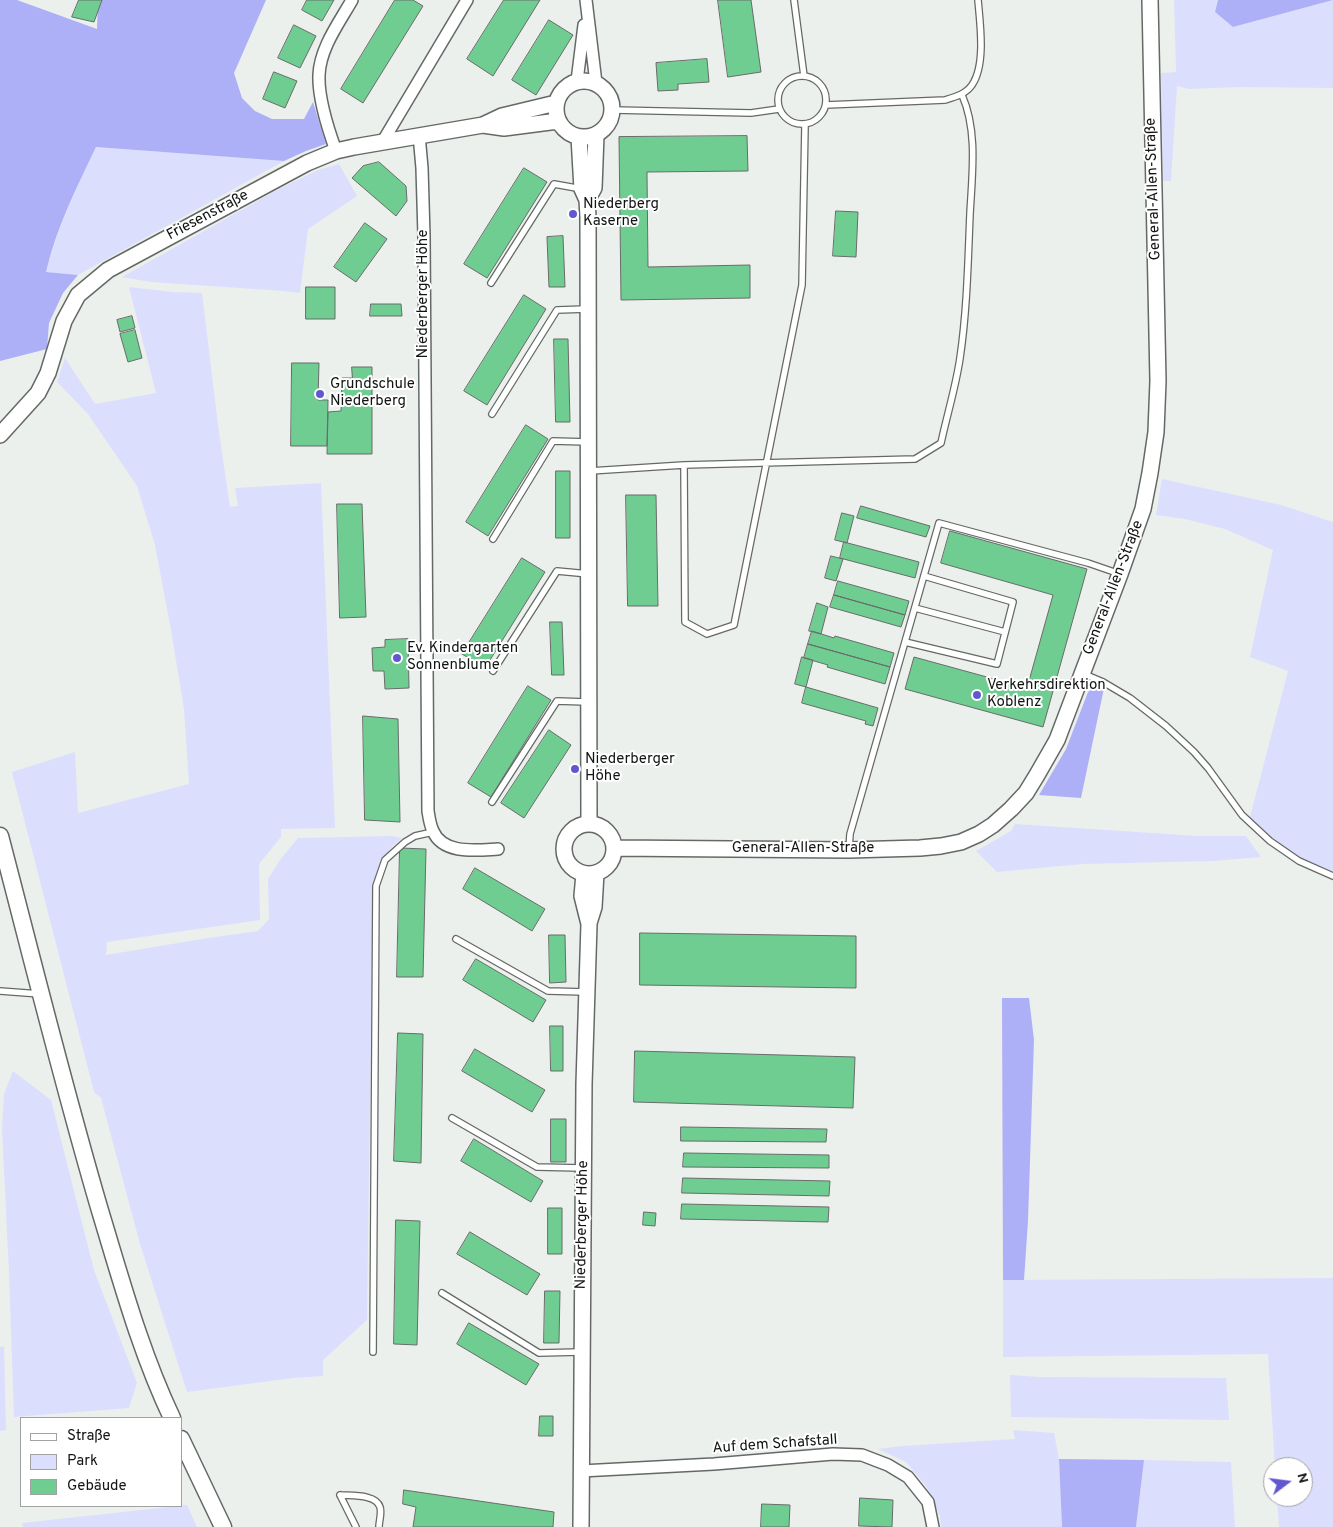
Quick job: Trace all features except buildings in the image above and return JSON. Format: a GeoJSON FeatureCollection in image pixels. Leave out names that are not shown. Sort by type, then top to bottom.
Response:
{"type":"FeatureCollection","features":[{"type":"Feature","properties":{"kind":"main road"},"geometry":{"type":"LineString","coordinates":[[0,836],[82,1148],[124,1289],[158,1388],[172,1417]]}},
{"type":"Feature","properties":{"kind":"main road"},"geometry":{"type":"LineString","coordinates":[[182,1441],[222,1527]]}},
{"type":"Feature","properties":{"kind":"street"},"geometry":{"type":"LineString","coordinates":[[336,151],[330,136],[322,100],[319,74],[322,58],[328,43],[352,0]]}},
{"type":"Feature","properties":{"kind":"street"},"geometry":{"type":"LineString","coordinates":[[383,141],[467,0]]}},
{"type":"Feature","properties":{"kind":"street","name":"General-Allen-Straße"},"geometry":{"type":"LineString","coordinates":[[614,848],[666,850],[849,850],[941,846],[961,842],[979,834],[1011,810],[1026,792],[1047,759],[1057,740],[1143,510],[1156,432],[1158,321],[1150,0]]}},
{"type":"Feature","properties":{"kind":"street"},"geometry":{"type":"LineString","coordinates":[[577,81],[586,3]]}},
{"type":"Feature","properties":{"kind":"street"},"geometry":{"type":"LineString","coordinates":[[586,3],[596,83]]}},
{"type":"Feature","properties":{"kind":"street"},"geometry":{"type":"LineString","coordinates":[[577,81],[596,83],[608,93],[613,110],[609,123],[596,135],[579,137],[568,133],[558,121],[556,111],[556,103],[564,88],[577,81]]}},
{"type":"Feature","properties":{"kind":"street","name":"Friesenstraße"},"geometry":{"type":"LineString","coordinates":[[0,435],[38,393],[48,374],[64,321],[78,295],[114,267],[307,163],[336,151],[383,141],[483,125],[502,116],[556,103]]}},
{"type":"Feature","properties":{"kind":"street","name":"Friesenstraße"},"geometry":{"type":"LineString","coordinates":[[483,125],[504,128],[558,121]]}},
{"type":"Feature","properties":{"kind":"street","name":"Niederberger Höhe"},"geometry":{"type":"LineString","coordinates":[[419,135],[424,244],[428,811],[433,832]]}},
{"type":"Feature","properties":{"kind":"street"},"geometry":{"type":"LineString","coordinates":[[585,194],[594,188],[596,135]]}},
{"type":"Feature","properties":{"kind":"street"},"geometry":{"type":"LineString","coordinates":[[579,137],[585,194],[588,309],[589,824]]}},
{"type":"Feature","properties":{"kind":"street","name":"Friesenstraße"},"geometry":{"type":"LineString","coordinates":[[0,424],[14,418]]}},
{"type":"Feature","properties":{"kind":"street"},"geometry":{"type":"LineString","coordinates":[[589,824],[599,826],[604,830],[611,838],[614,848],[609,864],[603,870],[590,873],[577,871],[571,867],[567,861],[564,847],[569,833],[582,825],[589,824]]}},
{"type":"Feature","properties":{"kind":"street"},"geometry":{"type":"LineString","coordinates":[[433,832],[440,840],[459,851],[498,850]]}},
{"type":"Feature","properties":{"kind":"street","name":"Niederberger Höhe"},"geometry":{"type":"LineString","coordinates":[[581,1527],[584,1084],[589,924],[582,896],[590,873]]}},
{"type":"Feature","properties":{"kind":"street","name":"Auf dem Schafstall"},"geometry":{"type":"LineString","coordinates":[[581,1470],[705,1464],[833,1454],[862,1455],[888,1465],[908,1477],[928,1502],[933,1527]]}},
{"type":"Feature","properties":{"kind":"lane"},"geometry":{"type":"LineString","coordinates":[[794,0],[804,76]]}},
{"type":"Feature","properties":{"kind":"lane"},"geometry":{"type":"LineString","coordinates":[[826,105],[945,100],[962,95],[972,85],[977,74],[980,58],[981,31],[978,0]]}},
{"type":"Feature","properties":{"kind":"lane"},"geometry":{"type":"LineString","coordinates":[[804,76],[819,82],[825,92],[826,105],[823,114],[813,122],[805,125],[796,124],[788,120],[779,110],[778,96],[784,83],[796,77],[804,76]]}},
{"type":"Feature","properties":{"kind":"lane"},"geometry":{"type":"LineString","coordinates":[[589,471],[684,465],[915,459],[940,443],[960,359],[966,292],[972,176],[972,132],[968,107],[962,95]]}},
{"type":"Feature","properties":{"kind":"lane"},"geometry":{"type":"LineString","coordinates":[[613,110],[751,112],[779,110]]}},
{"type":"Feature","properties":{"kind":"lane"},"geometry":{"type":"LineString","coordinates":[[684,465],[685,622],[707,634],[734,625],[802,285],[805,125]]}},
{"type":"Feature","properties":{"kind":"lane"},"geometry":{"type":"LineString","coordinates":[[491,283],[554,184],[585,194]]}},
{"type":"Feature","properties":{"kind":"lane"},"geometry":{"type":"LineString","coordinates":[[492,414],[557,310],[588,309]]}},
{"type":"Feature","properties":{"kind":"lane"},"geometry":{"type":"LineString","coordinates":[[493,539],[553,440],[589,442]]}},
{"type":"Feature","properties":{"kind":"lane"},"geometry":{"type":"LineString","coordinates":[[849,850],[850,834],[939,523],[1088,563],[1120,574]]}},
{"type":"Feature","properties":{"kind":"lane"},"geometry":{"type":"LineString","coordinates":[[493,671],[558,571],[589,574]]}},
{"type":"Feature","properties":{"kind":"lane"},"geometry":{"type":"LineString","coordinates":[[905,642],[997,664],[1013,602],[924,576]]}},
{"type":"Feature","properties":{"kind":"lane"},"geometry":{"type":"LineString","coordinates":[[914,608],[1005,632]]}},
{"type":"Feature","properties":{"kind":"lane"},"geometry":{"type":"LineString","coordinates":[[1081,673],[1102,682],[1130,698],[1166,726],[1208,768],[1242,815],[1270,841],[1299,861],[1333,876]]}},
{"type":"Feature","properties":{"kind":"lane"},"geometry":{"type":"LineString","coordinates":[[492,802],[556,701],[589,702]]}},
{"type":"Feature","properties":{"kind":"lane"},"geometry":{"type":"LineString","coordinates":[[373,1352],[376,886],[386,860],[405,842],[415,836],[433,832]]}},
{"type":"Feature","properties":{"kind":"lane"},"geometry":{"type":"LineString","coordinates":[[456,940],[548,991],[587,992]]}},
{"type":"Feature","properties":{"kind":"lane"},"geometry":{"type":"LineString","coordinates":[[0,991],[42,994]]}},
{"type":"Feature","properties":{"kind":"lane"},"geometry":{"type":"LineString","coordinates":[[452,1118],[537,1167],[584,1168]]}},
{"type":"Feature","properties":{"kind":"lane"},"geometry":{"type":"LineString","coordinates":[[442,1293],[539,1353],[582,1352]]}},
{"type":"Feature","properties":{"kind":"lane"},"geometry":{"type":"LineString","coordinates":[[356,1527],[340,1495],[373,1498],[381,1509],[379,1527]]}},
{"type":"Feature","properties":{"kind":"green space"},"geometry":{"type":"Polygon","coordinates":[[[1174,0],[1218,0],[1215,12],[1233,27],[1333,0],[1333,88],[1240,87],[1189,89],[1177,86],[1171,181],[1163,181],[1161,73],[1176,72],[1174,0]]]}},
{"type":"Feature","properties":{"kind":"green space"},"geometry":{"type":"Polygon","coordinates":[[[96,147],[284,161],[78,275],[46,272],[62,224],[96,147]]]}},
{"type":"Feature","properties":{"kind":"green space"},"geometry":{"type":"Polygon","coordinates":[[[339,164],[357,196],[308,229],[300,293],[151,282],[122,277],[279,189],[318,170],[339,164]]]}},
{"type":"Feature","properties":{"kind":"green space"},"geometry":{"type":"Polygon","coordinates":[[[129,287],[202,293],[230,507],[238,506],[235,488],[321,483],[335,828],[281,829],[281,837],[259,864],[260,920],[107,942],[106,955],[258,931],[269,919],[268,879],[280,860],[298,838],[392,836],[402,838],[387,854],[373,886],[367,1320],[323,1360],[323,1376],[293,1378],[187,1392],[140,1244],[101,1098],[94,1092],[12,772],[75,752],[78,813],[189,784],[184,709],[171,630],[155,545],[137,486],[88,414],[57,382],[65,358],[95,404],[156,393],[129,287]]]}},
{"type":"Feature","properties":{"kind":"green space"},"geometry":{"type":"Polygon","coordinates":[[[1162,479],[1281,505],[1333,522],[1333,872],[1302,859],[1276,841],[1250,817],[1288,671],[1250,657],[1273,550],[1225,529],[1185,519],[1156,515],[1162,479]]]}},
{"type":"Feature","properties":{"kind":"green space"},"geometry":{"type":"Polygon","coordinates":[[[1015,824],[1198,836],[1246,836],[1261,857],[1213,861],[1082,864],[997,872],[976,851],[1011,831],[1015,824]]]}},
{"type":"Feature","properties":{"kind":"green space"},"geometry":{"type":"Polygon","coordinates":[[[13,1071],[51,1100],[94,1270],[137,1383],[129,1408],[14,1417],[2,1130],[4,1094],[13,1071]]]}},
{"type":"Feature","properties":{"kind":"green space"},"geometry":{"type":"Polygon","coordinates":[[[1333,1278],[1333,1527],[1279,1527],[1278,1507],[1313,1507],[1313,1457],[1274,1457],[1268,1354],[1003,1357],[1003,1280],[1333,1278]]]}},
{"type":"Feature","properties":{"kind":"green space"},"geometry":{"type":"Polygon","coordinates":[[[4,1346],[6,1430],[0,1431],[0,1347],[4,1346]]]}},
{"type":"Feature","properties":{"kind":"green space"},"geometry":{"type":"Polygon","coordinates":[[[1010,1375],[1039,1377],[1226,1378],[1229,1420],[1011,1417],[1010,1375]]]}},
{"type":"Feature","properties":{"kind":"green space"},"geometry":{"type":"Polygon","coordinates":[[[1013,1430],[1054,1433],[1059,1459],[1062,1527],[941,1527],[940,1516],[926,1486],[906,1462],[878,1449],[1015,1439],[1013,1430]]]}},
{"type":"Feature","properties":{"kind":"green space"},"geometry":{"type":"Polygon","coordinates":[[[1144,1460],[1231,1462],[1235,1527],[1136,1527],[1144,1460]]]}},
{"type":"Feature","properties":{"kind":"green space"},"geometry":{"type":"Polygon","coordinates":[[[187,1505],[197,1527],[23,1527],[22,1523],[182,1507],[187,1505]]]}},
{"type":"Feature","properties":{"kind":"shaded area"},"geometry":{"type":"Polygon","coordinates":[[[0,0],[17,0],[97,29],[98,0],[266,0],[234,73],[242,98],[255,111],[272,119],[304,119],[313,102],[326,144],[284,161],[96,147],[61,224],[46,272],[78,275],[63,293],[49,323],[47,349],[0,361],[0,0]]]}},
{"type":"Feature","properties":{"kind":"shaded area"},"geometry":{"type":"Polygon","coordinates":[[[1218,0],[1333,0],[1233,27],[1215,12],[1218,0]]]}},
{"type":"Feature","properties":{"kind":"shaded area"},"geometry":{"type":"Polygon","coordinates":[[[1094,687],[1104,688],[1081,798],[1039,795],[1066,749],[1088,692],[1094,687]]]}},
{"type":"Feature","properties":{"kind":"shaded area"},"geometry":{"type":"Polygon","coordinates":[[[1002,998],[1029,998],[1034,1040],[1028,1221],[1024,1280],[1003,1280],[1002,998]]]}},
{"type":"Feature","properties":{"kind":"shaded area"},"geometry":{"type":"Polygon","coordinates":[[[1059,1459],[1144,1460],[1136,1527],[1062,1527],[1059,1459]]]}},
{"type":"Feature","properties":{"kind":"place","name":"Niederberg Kaserne"},"geometry":{"type":"Point","coordinates":[573,214]}},
{"type":"Feature","properties":{"kind":"place","name":"Grundschule Niederberg"},"geometry":{"type":"Point","coordinates":[320,394]}},
{"type":"Feature","properties":{"kind":"place","name":"Ev. Kindergarten Sonnenblume"},"geometry":{"type":"Point","coordinates":[397,658]}},
{"type":"Feature","properties":{"kind":"place","name":"Verkehrsdirektion Koblenz"},"geometry":{"type":"Point","coordinates":[977,695]}},
{"type":"Feature","properties":{"kind":"place","name":"Niederberger Höhe"},"geometry":{"type":"Point","coordinates":[575,769]}}]}
